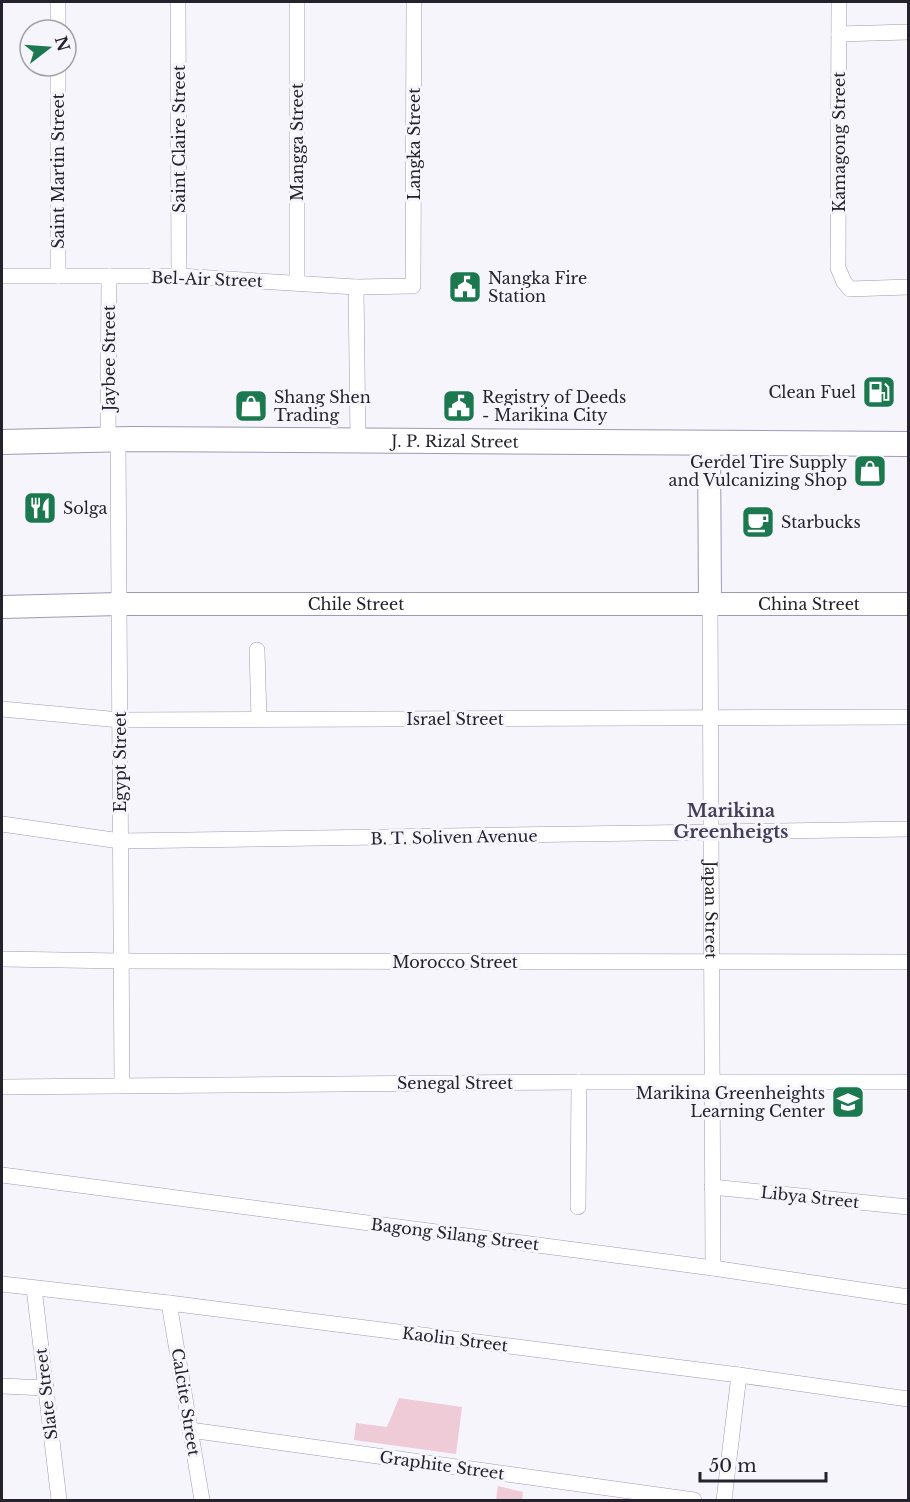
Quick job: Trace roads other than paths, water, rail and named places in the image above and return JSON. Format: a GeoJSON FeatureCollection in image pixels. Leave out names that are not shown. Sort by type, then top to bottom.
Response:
{"type":"FeatureCollection","features":[{"type":"Feature","properties":{"kind":"main road","name":"J. P. Rizal Street"},"geometry":{"type":"LineString","coordinates":[[2,442],[113,440],[909,444]]}},
{"type":"Feature","properties":{"kind":"street"},"geometry":{"type":"LineString","coordinates":[[58,2],[58,18]]}},
{"type":"Feature","properties":{"kind":"street","name":"Saint Claire Street"},"geometry":{"type":"LineString","coordinates":[[178,2],[179,276]]}},
{"type":"Feature","properties":{"kind":"street","name":"Mangga Street"},"geometry":{"type":"LineString","coordinates":[[297,2],[297,283]]}},
{"type":"Feature","properties":{"kind":"street","name":"Langka Street"},"geometry":{"type":"LineString","coordinates":[[413,286],[414,2]]}},
{"type":"Feature","properties":{"kind":"street","name":"Kamagong Street"},"geometry":{"type":"LineString","coordinates":[[839,2],[838,268],[850,289],[909,287]]}},
{"type":"Feature","properties":{"kind":"street"},"geometry":{"type":"LineString","coordinates":[[839,34],[909,32]]}},
{"type":"Feature","properties":{"kind":"street","name":"Saint Martin Street"},"geometry":{"type":"LineString","coordinates":[[58,78],[58,276]]}},
{"type":"Feature","properties":{"kind":"street","name":"Bel-Air Street"},"geometry":{"type":"LineString","coordinates":[[2,276],[179,276],[356,287],[413,286]]}},
{"type":"Feature","properties":{"kind":"street","name":"Jaybee Street"},"geometry":{"type":"LineString","coordinates":[[109,276],[113,440]]}},
{"type":"Feature","properties":{"kind":"street"},"geometry":{"type":"LineString","coordinates":[[356,287],[358,441]]}},
{"type":"Feature","properties":{"kind":"street","name":"Egypt Street"},"geometry":{"type":"LineString","coordinates":[[113,440],[119,604],[122,1085]]}},
{"type":"Feature","properties":{"kind":"street","name":"Japan Street"},"geometry":{"type":"LineString","coordinates":[[709,443],[713,1268]]}},
{"type":"Feature","properties":{"kind":"street","name":"Chile Street"},"geometry":{"type":"LineString","coordinates":[[2,607],[119,604],[710,604]]}},
{"type":"Feature","properties":{"kind":"street","name":"China Street"},"geometry":{"type":"LineString","coordinates":[[710,604],[909,604]]}},
{"type":"Feature","properties":{"kind":"street"},"geometry":{"type":"LineString","coordinates":[[257,650],[259,719]]}},
{"type":"Feature","properties":{"kind":"street","name":"Israel Street"},"geometry":{"type":"LineString","coordinates":[[2,709],[120,720],[909,717]]}},
{"type":"Feature","properties":{"kind":"street","name":"B. T. Soliven Avenue"},"geometry":{"type":"LineString","coordinates":[[2,824],[120,841],[909,829]]}},
{"type":"Feature","properties":{"kind":"street","name":"Morocco Street"},"geometry":{"type":"LineString","coordinates":[[2,959],[909,962]]}},
{"type":"Feature","properties":{"kind":"street"},"geometry":{"type":"LineString","coordinates":[[578,1207],[579,1082]]}},
{"type":"Feature","properties":{"kind":"street","name":"Senegal Street"},"geometry":{"type":"LineString","coordinates":[[2,1087],[579,1082],[909,1082]]}},
{"type":"Feature","properties":{"kind":"street","name":"Bagong Silang Street"},"geometry":{"type":"LineString","coordinates":[[2,1175],[713,1268],[909,1297]]}},
{"type":"Feature","properties":{"kind":"street","name":"Libya Street"},"geometry":{"type":"LineString","coordinates":[[712,1187],[909,1207]]}},
{"type":"Feature","properties":{"kind":"street","name":"Kaolin Street"},"geometry":{"type":"LineString","coordinates":[[2,1284],[739,1375],[909,1399]]}},
{"type":"Feature","properties":{"kind":"street","name":"Slate Street"},"geometry":{"type":"LineString","coordinates":[[34,1288],[59,1500]]}},
{"type":"Feature","properties":{"kind":"street","name":"Calcite Street"},"geometry":{"type":"LineString","coordinates":[[169,1303],[202,1500]]}},
{"type":"Feature","properties":{"kind":"street"},"geometry":{"type":"LineString","coordinates":[[724,1500],[739,1375]]}},
{"type":"Feature","properties":{"kind":"street"},"geometry":{"type":"LineString","coordinates":[[2,1386],[46,1388]]}},
{"type":"Feature","properties":{"kind":"street","name":"Graphite Street"},"geometry":{"type":"LineString","coordinates":[[190,1430],[694,1500]]}},
{"type":"Feature","properties":{"kind":"place","name":"Nangka Fire Station"},"geometry":{"type":"Point","coordinates":[465,287]}},
{"type":"Feature","properties":{"kind":"place","name":"Clean Fuel"},"geometry":{"type":"Point","coordinates":[879,392]}},
{"type":"Feature","properties":{"kind":"place","name":"Shang Shen Trading"},"geometry":{"type":"Point","coordinates":[251,406]}},
{"type":"Feature","properties":{"kind":"place","name":"Registry of Deeds - Marikina City"},"geometry":{"type":"Point","coordinates":[459,406]}},
{"type":"Feature","properties":{"kind":"place","name":"Gerdel Tire Supply and Vulcanizing Shop"},"geometry":{"type":"Point","coordinates":[870,471]}},
{"type":"Feature","properties":{"kind":"place","name":"Solga"},"geometry":{"type":"Point","coordinates":[40,508]}},
{"type":"Feature","properties":{"kind":"place","name":"Starbucks"},"geometry":{"type":"Point","coordinates":[758,522]}},
{"type":"Feature","properties":{"kind":"place","name":"Marikina Greenheights Learning Center"},"geometry":{"type":"Point","coordinates":[848,1102]}},
{"type":"Feature","properties":{"kind":"district","name":"Marikina Greenheigts"},"geometry":{"type":"Point","coordinates":[731,821]}}]}
